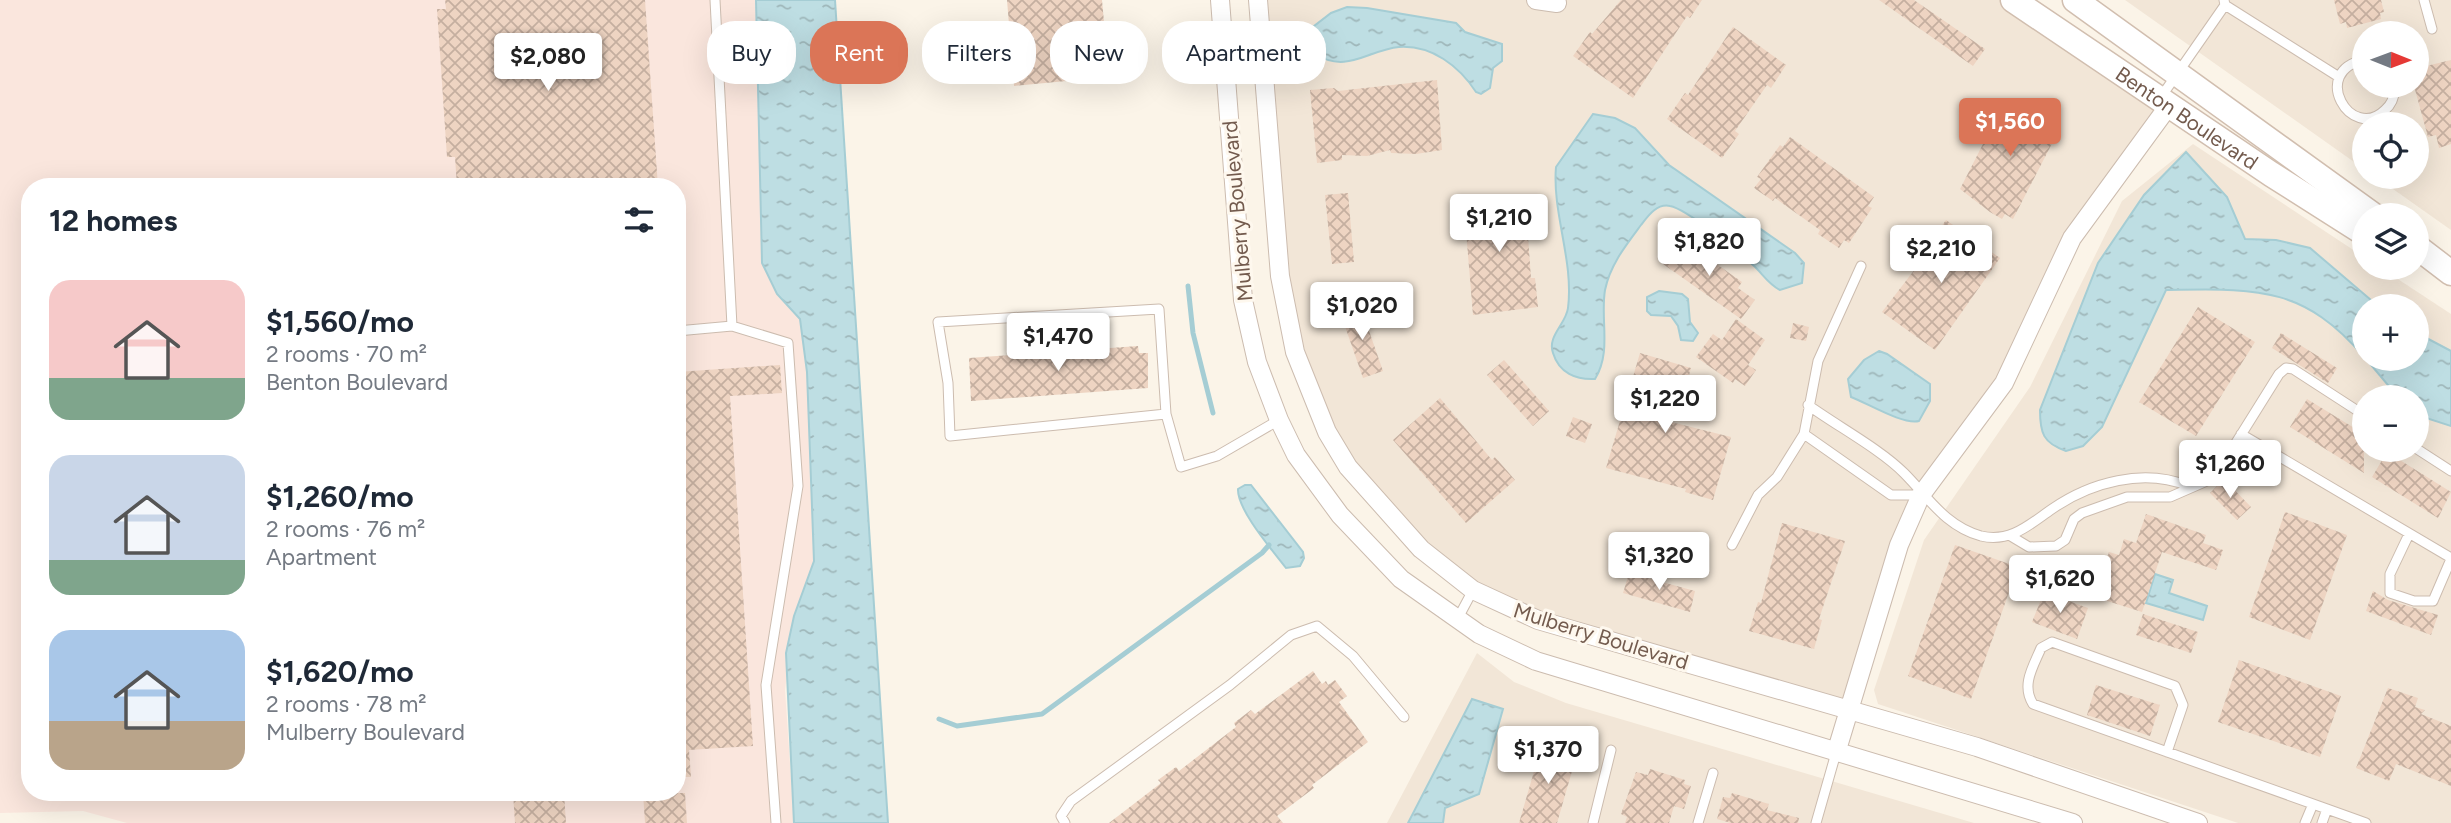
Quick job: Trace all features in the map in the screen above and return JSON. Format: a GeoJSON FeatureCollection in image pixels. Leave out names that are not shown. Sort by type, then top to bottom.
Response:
{"type":"FeatureCollection","features":[{"type":"Feature","properties":{"kind":"street","name":"Mulberry Boulevard"},"geometry":{"type":"LineString","coordinates":[[1220,0],[1243,300],[1257,362],[1296,456],[1340,515],[1401,579],[1457,620],[1536,661],[1580,677],[2073,823]]}},
{"type":"Feature","properties":{"kind":"street","name":"Mulberry Boulevard"},"geometry":{"type":"LineString","coordinates":[[1258,0],[1280,276],[1295,352],[1327,432],[1348,467],[1421,549],[1473,590],[1538,620],[1977,747],[2198,823]]}},
{"type":"Feature","properties":{"kind":"street"},"geometry":{"type":"LineString","coordinates":[[1536,0],[1557,4]]}},
{"type":"Feature","properties":{"kind":"street","name":"Benton Boulevard"},"geometry":{"type":"LineString","coordinates":[[2013,0],[2352,225]]}},
{"type":"Feature","properties":{"kind":"street","name":"Benton Boulevard"},"geometry":{"type":"LineString","coordinates":[[2075,0],[2357,203]]}},
{"type":"Feature","properties":{"kind":"street"},"geometry":{"type":"LineString","coordinates":[[1836,753],[1899,545],[1921,495],[2004,383],[2072,238],[2166,100]]}},
{"type":"Feature","properties":{"kind":"street"},"geometry":{"type":"LineString","coordinates":[[2429,257],[2451,274]]}},
{"type":"Feature","properties":{"kind":"street"},"geometry":{"type":"LineString","coordinates":[[2429,266],[2451,274]]}},
{"type":"Feature","properties":{"kind":"lane"},"geometry":{"type":"LineString","coordinates":[[715,0],[732,326]]}},
{"type":"Feature","properties":{"kind":"lane"},"geometry":{"type":"LineString","coordinates":[[2424,0],[2432,29]]}},
{"type":"Feature","properties":{"kind":"lane"},"geometry":{"type":"LineString","coordinates":[[2166,100],[2179,73],[2224,3],[2339,77]]}},
{"type":"Feature","properties":{"kind":"lane"},"geometry":{"type":"LineString","coordinates":[[2352,65],[2339,77],[2340,102],[2346,109],[2362,118],[2380,114],[2392,98]]}},
{"type":"Feature","properties":{"kind":"lane"},"geometry":{"type":"LineString","coordinates":[[1732,545],[1758,495],[1777,477],[1804,434],[1808,405],[1826,337],[1861,266]]}},
{"type":"Feature","properties":{"kind":"lane"},"geometry":{"type":"LineString","coordinates":[[1166,414],[950,436],[948,383],[938,322],[1159,309],[1166,414],[1181,467],[1217,456],[1279,420]]}},
{"type":"Feature","properties":{"kind":"lane"},"geometry":{"type":"LineString","coordinates":[[686,330],[732,326],[788,342],[798,486],[766,685],[776,823]]}},
{"type":"Feature","properties":{"kind":"lane"},"geometry":{"type":"LineString","coordinates":[[2009,535],[2029,547],[2056,546],[2065,540],[2074,519],[2082,513],[2127,497],[2170,497],[2189,486],[2209,480],[2279,374],[2286,368],[2293,369],[2352,407]]}},
{"type":"Feature","properties":{"kind":"lane"},"geometry":{"type":"LineString","coordinates":[[1808,405],[1903,472],[1921,495],[1962,528],[1983,536],[2021,532],[2071,498],[2119,480],[2173,480],[2189,486]]}},
{"type":"Feature","properties":{"kind":"lane"},"geometry":{"type":"LineString","coordinates":[[1804,434],[1891,495],[1921,495]]}},
{"type":"Feature","properties":{"kind":"lane"},"geometry":{"type":"LineString","coordinates":[[2241,434],[2451,558],[2432,601],[2414,601],[2390,593],[2390,574],[2409,534]]}},
{"type":"Feature","properties":{"kind":"lane"},"geometry":{"type":"LineString","coordinates":[[2429,457],[2451,471]]}},
{"type":"Feature","properties":{"kind":"lane"},"geometry":{"type":"LineString","coordinates":[[1457,620],[1473,590]]}},
{"type":"Feature","properties":{"kind":"lane"},"geometry":{"type":"LineString","coordinates":[[1065,823],[1061,816],[1071,801],[1230,685],[1291,635],[1317,626],[1353,656],[1404,717]]}},
{"type":"Feature","properties":{"kind":"lane"},"geometry":{"type":"LineString","coordinates":[[2166,752],[2183,705],[2175,686],[2052,642],[2040,648],[2028,681],[2029,698],[2033,704],[2166,752],[2366,823]]}},
{"type":"Feature","properties":{"kind":"lane"},"geometry":{"type":"LineString","coordinates":[[1594,823],[1611,750]]}},
{"type":"Feature","properties":{"kind":"lane"},"geometry":{"type":"LineString","coordinates":[[1816,823],[1836,753]]}},
{"type":"Feature","properties":{"kind":"lane"},"geometry":{"type":"LineString","coordinates":[[1698,823],[1713,773]]}},
{"type":"Feature","properties":{"kind":"lane"},"geometry":{"type":"LineString","coordinates":[[2305,823],[2313,804]]}},
{"type":"Feature","properties":{"kind":"lane"},"geometry":{"type":"LineString","coordinates":[[2322,823],[2327,809]]}},
{"type":"Feature","properties":{"kind":"shaded area"},"geometry":{"type":"Polygon","coordinates":[[[0,0],[756,0],[756,21],[707,21],[707,84],[758,84],[762,263],[777,294],[800,319],[807,372],[815,531],[814,561],[794,616],[785,690],[794,823],[127,823],[83,811],[0,813],[0,0]]]}},
{"type":"Feature","properties":{"kind":"shaded area"},"geometry":{"type":"Polygon","coordinates":[[[1258,0],[2014,0],[2170,104],[2114,179],[2031,331],[1921,495],[1850,710],[1538,620],[1473,590],[1348,467],[1295,352],[1267,84],[1326,84],[1326,21],[1260,21],[1258,0]]]}},
{"type":"Feature","properties":{"kind":"shaded area"},"geometry":{"type":"Polygon","coordinates":[[[2125,0],[2451,0],[2451,230],[2429,214],[2429,203],[2413,203],[2393,189],[2429,189],[2429,112],[2352,112],[2352,161],[2125,0]]]}},
{"type":"Feature","properties":{"kind":"shaded area"},"geometry":{"type":"Polygon","coordinates":[[[2193,144],[2352,249],[2352,280],[2399,280],[2421,294],[2352,294],[2352,371],[2429,371],[2429,300],[2451,314],[2451,823],[2238,823],[1878,704],[1874,690],[1924,540],[2030,387],[2122,201],[2193,144]]]}},
{"type":"Feature","properties":{"kind":"shaded area"},"geometry":{"type":"Polygon","coordinates":[[[1477,653],[1514,682],[1566,703],[1974,823],[1387,823],[1477,653]]]}},
{"type":"Feature","properties":{"kind":"water"},"geometry":{"type":"Polygon","coordinates":[[[756,0],[835,0],[836,21],[810,21],[810,84],[840,84],[888,823],[794,823],[786,653],[794,616],[814,561],[807,372],[800,319],[777,294],[762,263],[758,84],[796,84],[796,21],[756,21],[756,0]]]}},
{"type":"Feature","properties":{"kind":"water"},"geometry":{"type":"Polygon","coordinates":[[[1347,7],[1367,8],[1456,23],[1465,32],[1502,44],[1502,61],[1493,68],[1490,88],[1481,94],[1444,59],[1411,47],[1388,49],[1347,61],[1327,60],[1326,21],[1321,21],[1331,13],[1347,7]]]}},
{"type":"Feature","properties":{"kind":"water"},"geometry":{"type":"Polygon","coordinates":[[[1593,114],[1615,118],[1635,128],[1669,165],[1795,253],[1804,263],[1802,283],[1780,290],[1737,251],[1700,223],[1678,209],[1661,206],[1641,225],[1611,272],[1605,290],[1603,358],[1595,379],[1569,374],[1559,366],[1552,347],[1567,314],[1569,290],[1557,202],[1556,167],[1593,114]]]}},
{"type":"Feature","properties":{"kind":"water"},"geometry":{"type":"Polygon","coordinates":[[[2186,152],[2227,197],[2245,239],[2276,240],[2310,248],[2364,294],[2352,294],[2352,344],[2319,316],[2297,303],[2274,296],[2225,290],[2166,290],[2102,427],[2083,446],[2066,451],[2052,444],[2044,436],[2040,410],[2098,263],[2144,195],[2186,152]]]}},
{"type":"Feature","properties":{"kind":"water"},"geometry":{"type":"Polygon","coordinates":[[[1659,291],[1682,294],[1688,299],[1690,322],[1698,333],[1693,341],[1681,340],[1678,326],[1671,316],[1651,315],[1647,311],[1647,297],[1659,291]]]}},
{"type":"Feature","properties":{"kind":"water"},"geometry":{"type":"Polygon","coordinates":[[[2429,339],[2451,351],[2451,426],[2429,419],[2429,385],[2388,385],[2376,371],[2429,371],[2429,339]]]}},
{"type":"Feature","properties":{"kind":"water"},"geometry":{"type":"Polygon","coordinates":[[[1879,351],[1930,384],[1930,401],[1919,421],[1895,417],[1851,397],[1848,379],[1864,360],[1879,351]]]}},
{"type":"Feature","properties":{"kind":"water"},"geometry":{"type":"Polygon","coordinates":[[[1251,485],[1303,552],[1304,558],[1300,566],[1286,568],[1257,530],[1239,498],[1238,489],[1251,485]]]}},
{"type":"Feature","properties":{"kind":"water"},"geometry":{"type":"Polygon","coordinates":[[[2155,574],[2173,580],[2169,593],[2207,606],[2203,620],[2146,603],[2155,574]]]}},
{"type":"Feature","properties":{"kind":"water"},"geometry":{"type":"Polygon","coordinates":[[[1472,699],[1503,709],[1479,794],[1445,808],[1443,823],[1408,823],[1472,699]]]}},
{"type":"Feature","properties":{"kind":"building"},"geometry":{"type":"Polygon","coordinates":[[[445,0],[645,0],[657,178],[456,178],[455,157],[447,157],[437,9],[446,9],[445,0]]]}},
{"type":"Feature","properties":{"kind":"building"},"geometry":{"type":"Polygon","coordinates":[[[1007,0],[1102,0],[1104,21],[1050,21],[1050,83],[1036,84],[1036,21],[1009,21],[1007,0]]]}},
{"type":"Feature","properties":{"kind":"building"},"geometry":{"type":"Polygon","coordinates":[[[1621,0],[1702,0],[1690,18],[1687,16],[1633,98],[1573,56],[1590,32],[1592,34],[1621,0]]]}},
{"type":"Feature","properties":{"kind":"building"},"geometry":{"type":"Polygon","coordinates":[[[1879,0],[1914,0],[1985,49],[1973,66],[1879,0]]]}},
{"type":"Feature","properties":{"kind":"building"},"geometry":{"type":"Polygon","coordinates":[[[2334,0],[2381,0],[2384,12],[2380,13],[2381,19],[2352,21],[2352,27],[2347,28],[2346,22],[2340,24],[2334,0]]]}},
{"type":"Feature","properties":{"kind":"building"},"geometry":{"type":"Polygon","coordinates":[[[1733,27],[1786,65],[1771,88],[1767,85],[1735,131],[1739,134],[1722,158],[1667,119],[1685,93],[1688,95],[1733,27]]]}},
{"type":"Feature","properties":{"kind":"building"},"geometry":{"type":"Polygon","coordinates":[[[2451,60],[2451,144],[2439,148],[2436,135],[2429,137],[2429,112],[2421,112],[2417,98],[2429,98],[2429,65],[2451,60]]]}},
{"type":"Feature","properties":{"kind":"building"},"geometry":{"type":"Polygon","coordinates":[[[1437,80],[1442,150],[1416,154],[1391,153],[1390,150],[1367,156],[1342,155],[1342,160],[1317,163],[1310,90],[1334,88],[1338,91],[1437,80]]]}},
{"type":"Feature","properties":{"kind":"building"},"geometry":{"type":"Polygon","coordinates":[[[2006,99],[2014,103],[2016,99],[2041,111],[2061,126],[2013,219],[2005,214],[2002,219],[1960,189],[2006,99]]]}},
{"type":"Feature","properties":{"kind":"building"},"geometry":{"type":"Polygon","coordinates":[[[1790,137],[1874,197],[1868,206],[1872,208],[1849,243],[1844,240],[1839,248],[1818,234],[1820,230],[1775,198],[1773,201],[1754,188],[1761,179],[1757,177],[1780,145],[1783,147],[1790,137]]]}},
{"type":"Feature","properties":{"kind":"building"},"geometry":{"type":"Polygon","coordinates":[[[1348,193],[1354,262],[1332,264],[1325,195],[1348,193]]]}},
{"type":"Feature","properties":{"kind":"building"},"geometry":{"type":"Polygon","coordinates":[[[1525,194],[1531,278],[1535,278],[1538,307],[1473,315],[1466,231],[1462,232],[1458,202],[1525,194]]]}},
{"type":"Feature","properties":{"kind":"building"},"geometry":{"type":"Polygon","coordinates":[[[1946,220],[2000,258],[1935,350],[1882,312],[1932,247],[1929,244],[1946,220]]]}},
{"type":"Feature","properties":{"kind":"building"},"geometry":{"type":"Polygon","coordinates":[[[1681,239],[1742,282],[1738,288],[1755,300],[1741,319],[1663,264],[1681,239]]]}},
{"type":"Feature","properties":{"kind":"building"},"geometry":{"type":"Polygon","coordinates":[[[1360,305],[1383,371],[1363,378],[1340,312],[1360,305]]]}},
{"type":"Feature","properties":{"kind":"building"},"geometry":{"type":"Polygon","coordinates":[[[2198,307],[2255,342],[2196,436],[2139,402],[2198,307]]]}},
{"type":"Feature","properties":{"kind":"building"},"geometry":{"type":"Polygon","coordinates":[[[1736,319],[1765,340],[1748,365],[1756,370],[1745,386],[1735,379],[1733,383],[1696,357],[1713,334],[1722,340],[1736,319]]]}},
{"type":"Feature","properties":{"kind":"building"},"geometry":{"type":"Polygon","coordinates":[[[1793,323],[1809,327],[1806,341],[1790,338],[1793,323]]]}},
{"type":"Feature","properties":{"kind":"building"},"geometry":{"type":"Polygon","coordinates":[[[2281,333],[2337,368],[2328,383],[2272,348],[2281,333]]]}},
{"type":"Feature","properties":{"kind":"building"},"geometry":{"type":"Polygon","coordinates":[[[1138,346],[1139,353],[1148,353],[1148,388],[971,401],[969,358],[1138,346]]]}},
{"type":"Feature","properties":{"kind":"building"},"geometry":{"type":"Polygon","coordinates":[[[1640,353],[1691,368],[1683,398],[1657,390],[1651,417],[1731,437],[1713,500],[1685,492],[1686,489],[1606,468],[1640,353]]]}},
{"type":"Feature","properties":{"kind":"building"},"geometry":{"type":"Polygon","coordinates":[[[1504,360],[1549,411],[1533,426],[1487,375],[1504,360]]]}},
{"type":"Feature","properties":{"kind":"building"},"geometry":{"type":"Polygon","coordinates":[[[780,365],[782,393],[730,396],[753,746],[689,750],[691,777],[686,777],[686,371],[780,365]]]}},
{"type":"Feature","properties":{"kind":"building"},"geometry":{"type":"Polygon","coordinates":[[[1440,398],[1492,460],[1495,457],[1515,480],[1466,523],[1393,440],[1440,398]]]}},
{"type":"Feature","properties":{"kind":"building"},"geometry":{"type":"Polygon","coordinates":[[[2307,399],[2352,427],[2352,462],[2364,462],[2364,473],[2290,427],[2307,399]]]}},
{"type":"Feature","properties":{"kind":"building"},"geometry":{"type":"Polygon","coordinates":[[[1573,417],[1592,424],[1585,443],[1566,436],[1573,417]]]}},
{"type":"Feature","properties":{"kind":"building"},"geometry":{"type":"Polygon","coordinates":[[[2381,462],[2403,462],[2451,492],[2438,518],[2372,477],[2381,462]]]}},
{"type":"Feature","properties":{"kind":"building"},"geometry":{"type":"Polygon","coordinates":[[[2224,479],[2251,507],[2237,520],[2210,493],[2224,479]]]}},
{"type":"Feature","properties":{"kind":"building"},"geometry":{"type":"Polygon","coordinates":[[[2285,512],[2347,535],[2310,640],[2249,617],[2285,512]]]}},
{"type":"Feature","properties":{"kind":"building"},"geometry":{"type":"Polygon","coordinates":[[[2146,514],[2206,535],[2203,543],[2223,550],[2216,570],[2162,552],[2142,612],[2104,600],[2110,582],[2100,579],[2109,552],[2119,555],[2124,539],[2136,543],[2146,514]]]}},
{"type":"Feature","properties":{"kind":"building"},"geometry":{"type":"Polygon","coordinates":[[[1782,523],[1845,541],[1819,619],[1822,620],[1814,649],[1749,631],[1758,602],[1761,603],[1782,523]]]}},
{"type":"Feature","properties":{"kind":"building"},"geometry":{"type":"Polygon","coordinates":[[[1955,545],[2018,567],[1971,699],[1908,676],[1955,545]]]}},
{"type":"Feature","properties":{"kind":"building"},"geometry":{"type":"Polygon","coordinates":[[[1629,573],[1695,591],[1690,612],[1623,593],[1629,573]]]}},
{"type":"Feature","properties":{"kind":"building"},"geometry":{"type":"Polygon","coordinates":[[[2373,591],[2388,600],[2438,615],[2431,635],[2366,611],[2373,591]]]}},
{"type":"Feature","properties":{"kind":"building"},"geometry":{"type":"Polygon","coordinates":[[[2044,592],[2088,608],[2077,639],[2032,622],[2044,592]]]}},
{"type":"Feature","properties":{"kind":"building"},"geometry":{"type":"Polygon","coordinates":[[[2143,614],[2198,632],[2191,653],[2136,635],[2143,614]]]}},
{"type":"Feature","properties":{"kind":"building"},"geometry":{"type":"Polygon","coordinates":[[[2239,660],[2341,696],[2320,757],[2218,722],[2239,660]]]}},
{"type":"Feature","properties":{"kind":"building"},"geometry":{"type":"Polygon","coordinates":[[[1313,671],[1322,684],[1326,681],[1328,685],[1335,680],[1347,696],[1339,702],[1368,742],[1277,816],[1283,823],[1109,823],[1161,783],[1158,780],[1176,767],[1179,771],[1236,727],[1234,723],[1251,710],[1255,714],[1313,671]]]}},
{"type":"Feature","properties":{"kind":"building"},"geometry":{"type":"Polygon","coordinates":[[[2096,685],[2160,705],[2150,736],[2087,715],[2096,685]]]}},
{"type":"Feature","properties":{"kind":"building"},"geometry":{"type":"Polygon","coordinates":[[[2388,688],[2418,698],[2415,707],[2425,710],[2421,714],[2451,726],[2451,786],[2396,764],[2389,781],[2356,768],[2388,688]]]}},
{"type":"Feature","properties":{"kind":"building"},"geometry":{"type":"Polygon","coordinates":[[[1542,744],[1577,754],[1557,823],[1519,823],[1542,744]]]}},
{"type":"Feature","properties":{"kind":"building"},"geometry":{"type":"Polygon","coordinates":[[[1650,769],[1685,780],[1684,784],[1691,786],[1684,809],[1674,806],[1669,823],[1625,823],[1627,817],[1621,814],[1636,772],[1648,775],[1650,769]]]}},
{"type":"Feature","properties":{"kind":"building"},"geometry":{"type":"Polygon","coordinates":[[[1732,793],[1769,804],[1767,810],[1799,818],[1798,823],[1731,823],[1717,819],[1723,797],[1730,798],[1732,793]]]}},
{"type":"Feature","properties":{"kind":"building"},"geometry":{"type":"Polygon","coordinates":[[[514,801],[565,801],[566,823],[515,823],[514,801]]]}},
{"type":"Feature","properties":{"kind":"building"},"geometry":{"type":"Polygon","coordinates":[[[644,801],[686,801],[687,823],[645,823],[644,801]]]}},
{"type":"Feature","properties":{"kind":"waterway"},"geometry":{"type":"LineString","coordinates":[[1188,286],[1193,333],[1213,413]]}},
{"type":"Feature","properties":{"kind":"waterway"},"geometry":{"type":"LineString","coordinates":[[939,719],[957,726],[1042,714],[1262,553],[1269,545]]}}]}
